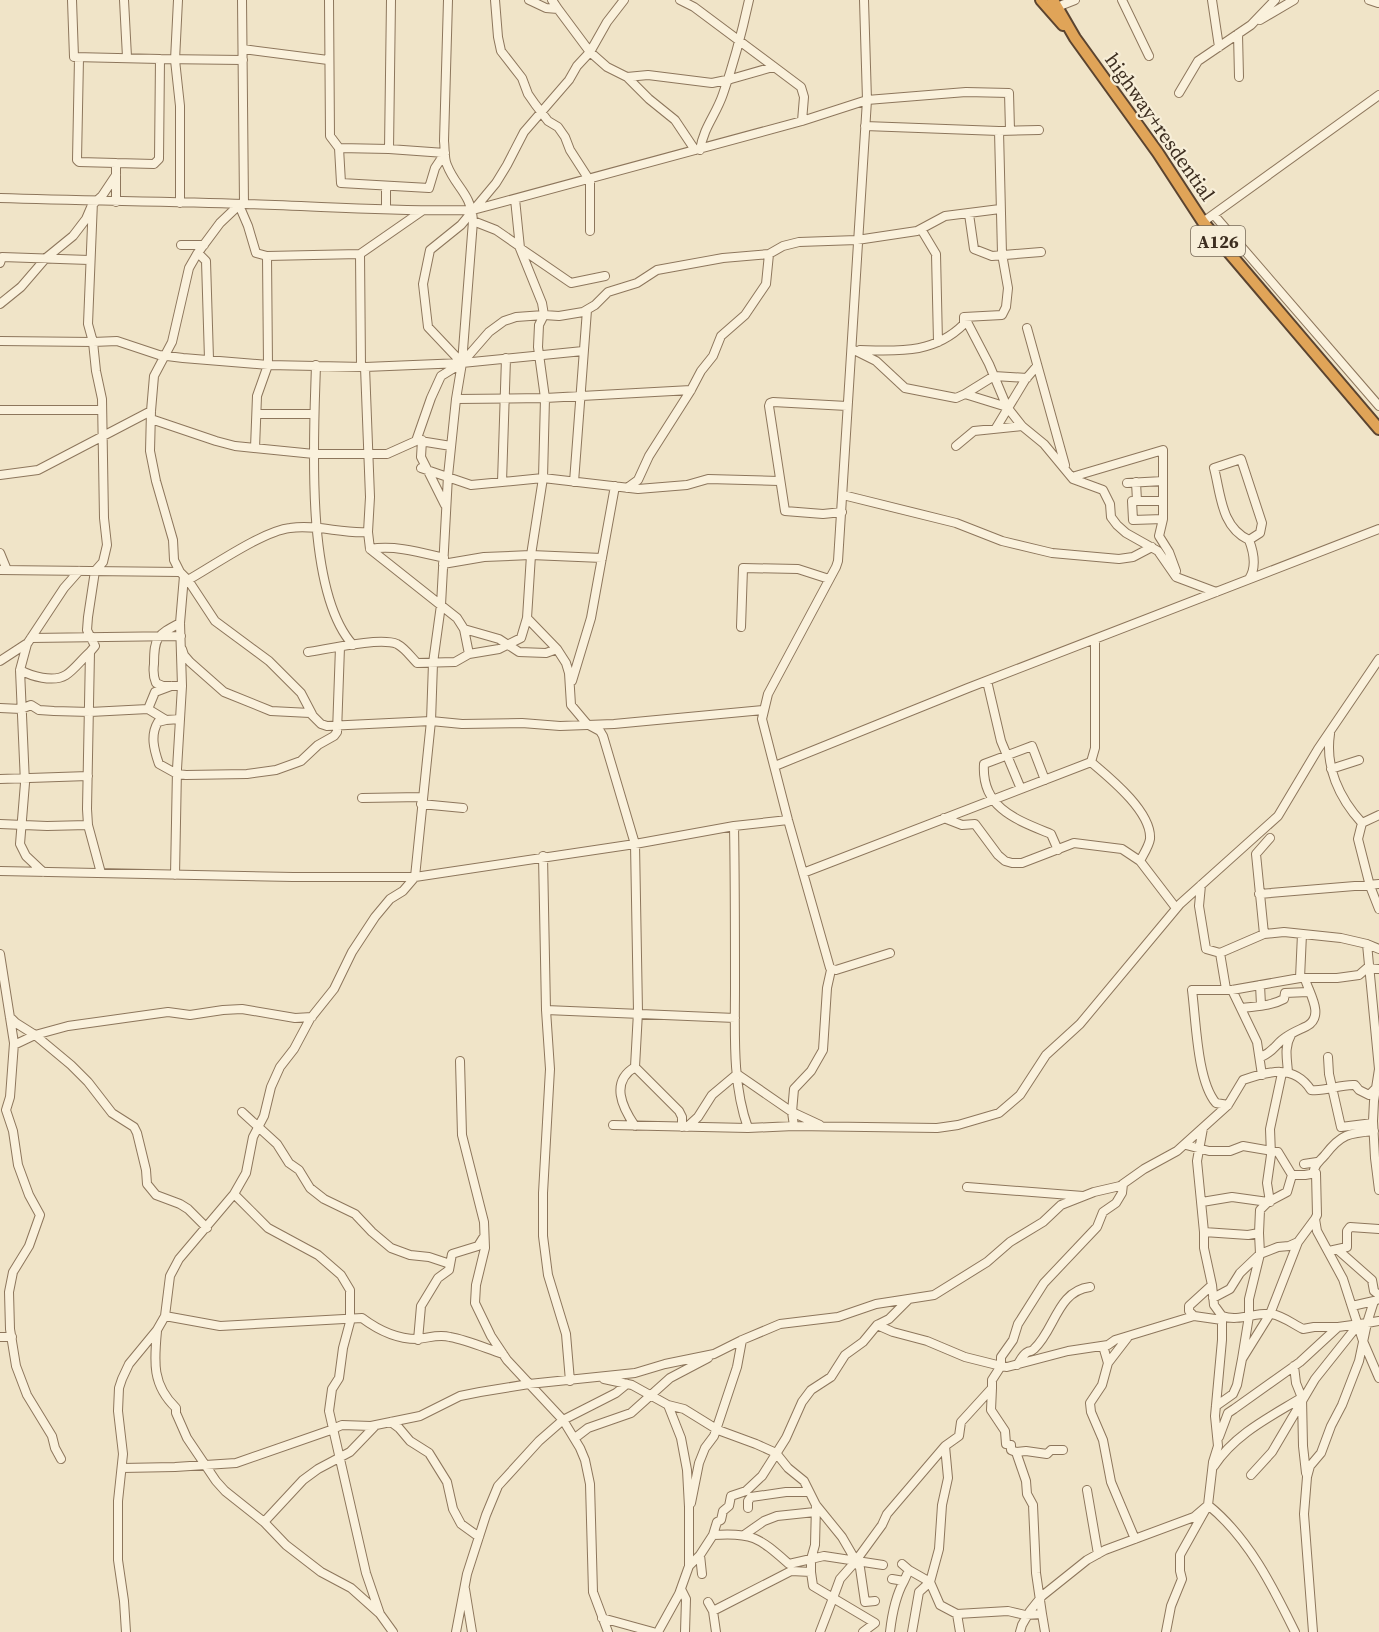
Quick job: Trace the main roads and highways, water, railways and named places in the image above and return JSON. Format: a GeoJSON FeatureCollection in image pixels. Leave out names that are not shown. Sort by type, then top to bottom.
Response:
{"type":"FeatureCollection","features":[{"type":"Feature","properties":{"kind":"highway","name":"A126"},"geometry":{"type":"LineString","coordinates":[[1041,0],[1075,38]]}},
{"type":"Feature","properties":{"kind":"highway","name":"A126"},"geometry":{"type":"LineString","coordinates":[[1055,3],[1075,38]]}},
{"type":"Feature","properties":{"kind":"highway","name":"highway+resdential"},"geometry":{"type":"LineString","coordinates":[[1075,38],[1158,153],[1203,222],[1379,429]]}}]}
